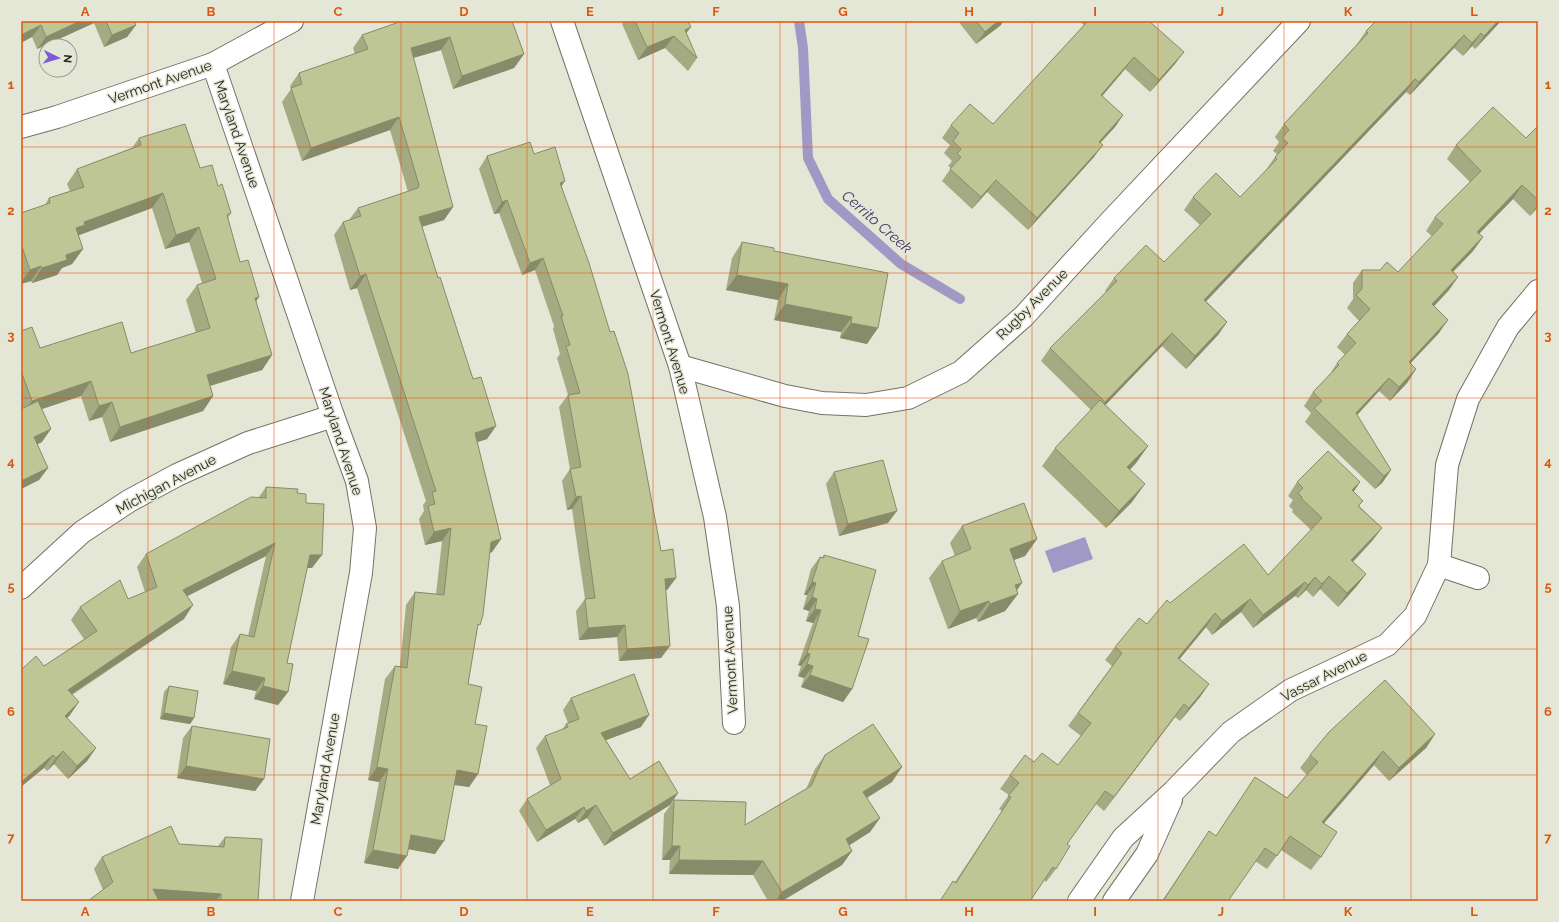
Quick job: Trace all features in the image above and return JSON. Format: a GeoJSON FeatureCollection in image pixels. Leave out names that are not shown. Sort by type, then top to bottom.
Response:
{"type":"FeatureCollection","features":[{"type":"Feature","properties":{"kind":"street","name":"Vermont Avenue"},"geometry":{"type":"LineString","coordinates":[[21,127],[57,117],[213,64],[292,21]]}},
{"type":"Feature","properties":{"kind":"street","name":"Vermont Avenue"},"geometry":{"type":"LineString","coordinates":[[562,21],[680,366],[715,517],[728,606],[734,723]]}},
{"type":"Feature","properties":{"kind":"street","name":"Rugby Avenue"},"geometry":{"type":"LineString","coordinates":[[680,366],[785,396],[822,403],[866,405],[908,398],[961,372],[1024,316],[1113,218],[1300,21]]}},
{"type":"Feature","properties":{"kind":"street","name":"Maryland Avenue"},"geometry":{"type":"LineString","coordinates":[[213,64],[333,416],[357,481],[365,528],[361,573],[302,901]]}},
{"type":"Feature","properties":{"kind":"street","name":"Vassar Avenue"},"geometry":{"type":"LineString","coordinates":[[1079,901],[1123,838],[1174,791],[1231,732],[1291,690],[1387,645],[1415,616],[1439,565],[1447,465],[1468,399],[1508,327],[1538,291]]}},
{"type":"Feature","properties":{"kind":"street","name":"Michigan Avenue"},"geometry":{"type":"LineString","coordinates":[[21,588],[82,532],[136,498],[177,475],[248,443],[333,416]]}},
{"type":"Feature","properties":{"kind":"street"},"geometry":{"type":"LineString","coordinates":[[1439,565],[1478,578]]}},
{"type":"Feature","properties":{"kind":"street","name":"Vassar Avenue"},"geometry":{"type":"LineString","coordinates":[[1114,901],[1146,854],[1174,791]]}},
{"type":"Feature","properties":{"kind":"shaded area"},"geometry":{"type":"Polygon","coordinates":[[[1085,537],[1093,559],[1053,573],[1045,551],[1085,537]]]}},
{"type":"Feature","properties":{"kind":"building"},"geometry":{"type":"Polygon","coordinates":[[[21,21],[80,21],[46,37],[41,25],[21,35],[21,21]]]}},
{"type":"Feature","properties":{"kind":"building"},"geometry":{"type":"Polygon","coordinates":[[[106,21],[134,21],[136,25],[112,35],[106,21]]]}},
{"type":"Feature","properties":{"kind":"building"},"geometry":{"type":"Polygon","coordinates":[[[402,21],[512,21],[524,54],[462,76],[450,37],[411,48],[453,207],[419,217],[438,278],[440,277],[473,379],[481,377],[496,426],[475,433],[501,539],[491,542],[483,615],[480,625],[478,624],[468,684],[482,687],[475,724],[487,726],[478,774],[457,770],[444,841],[411,835],[407,856],[373,850],[388,769],[377,767],[395,666],[407,668],[415,592],[444,595],[451,528],[434,532],[428,506],[435,504],[432,492],[436,491],[366,274],[360,276],[343,222],[361,216],[358,208],[418,188],[419,185],[399,117],[311,148],[291,88],[302,84],[299,73],[368,49],[362,35],[402,21]]]}},
{"type":"Feature","properties":{"kind":"building"},"geometry":{"type":"Polygon","coordinates":[[[635,21],[688,21],[691,27],[685,30],[697,58],[674,36],[647,47],[635,21]]]}},
{"type":"Feature","properties":{"kind":"building"},"geometry":{"type":"Polygon","coordinates":[[[976,21],[998,21],[985,32],[976,21]]]}},
{"type":"Feature","properties":{"kind":"building"},"geometry":{"type":"Polygon","coordinates":[[[1088,21],[1149,21],[1184,52],[1159,80],[1134,57],[1101,95],[1123,115],[1099,142],[1103,145],[1037,218],[996,180],[981,197],[950,169],[961,157],[957,154],[961,149],[953,141],[959,133],[951,125],[970,104],[993,124],[1088,21]]]}},
{"type":"Feature","properties":{"kind":"building"},"geometry":{"type":"Polygon","coordinates":[[[1376,21],[1498,21],[1484,36],[1481,33],[1472,43],[1464,35],[1419,82],[1415,79],[1204,300],[1227,322],[1195,356],[1172,333],[1105,402],[1050,348],[1117,281],[1114,278],[1146,245],[1164,262],[1211,214],[1193,197],[1216,173],[1240,197],[1277,159],[1275,157],[1288,143],[1282,138],[1289,130],[1284,124],[1368,33],[1366,31],[1376,21]]]}},
{"type":"Feature","properties":{"kind":"building"},"geometry":{"type":"Polygon","coordinates":[[[1493,107],[1526,138],[1538,126],[1538,200],[1522,185],[1477,232],[1483,237],[1451,270],[1458,277],[1432,304],[1448,320],[1409,362],[1416,369],[1399,387],[1389,378],[1356,413],[1391,470],[1384,476],[1314,408],[1322,401],[1313,392],[1339,365],[1337,363],[1356,343],[1347,334],[1370,309],[1356,295],[1362,289],[1362,270],[1380,270],[1387,262],[1398,272],[1443,224],[1435,217],[1481,171],[1456,145],[1493,107]]]}},
{"type":"Feature","properties":{"kind":"building"},"geometry":{"type":"Polygon","coordinates":[[[185,124],[200,168],[212,165],[218,186],[222,184],[231,213],[227,215],[240,262],[248,260],[259,297],[255,298],[272,355],[207,375],[213,396],[120,427],[112,402],[99,406],[91,381],[32,401],[21,371],[21,331],[32,327],[40,348],[122,322],[131,353],[210,328],[197,285],[216,279],[199,227],[176,235],[163,193],[84,222],[85,225],[76,228],[83,249],[66,255],[67,260],[42,268],[41,266],[30,270],[21,244],[21,213],[50,203],[49,198],[84,187],[77,169],[141,145],[139,138],[185,124]]]}},
{"type":"Feature","properties":{"kind":"building"},"geometry":{"type":"Polygon","coordinates":[[[530,142],[534,154],[555,147],[565,181],[560,183],[589,263],[610,332],[614,331],[628,374],[661,551],[673,549],[676,578],[665,579],[670,646],[627,649],[625,625],[588,628],[585,599],[595,598],[581,496],[576,497],[570,469],[581,467],[568,395],[580,393],[566,346],[570,345],[561,316],[563,316],[543,258],[530,263],[507,200],[502,202],[487,156],[530,142]]]}},
{"type":"Feature","properties":{"kind":"building"},"geometry":{"type":"Polygon","coordinates":[[[742,242],[774,248],[774,251],[888,273],[878,328],[851,323],[852,317],[785,304],[788,284],[737,275],[742,242]]]}},
{"type":"Feature","properties":{"kind":"building"},"geometry":{"type":"Polygon","coordinates":[[[1100,400],[1148,446],[1127,467],[1145,484],[1119,511],[1055,448],[1100,400]]]}},
{"type":"Feature","properties":{"kind":"building"},"geometry":{"type":"Polygon","coordinates":[[[38,401],[51,429],[34,437],[48,468],[21,481],[21,409],[38,401]]]}},
{"type":"Feature","properties":{"kind":"building"},"geometry":{"type":"Polygon","coordinates":[[[1328,451],[1360,482],[1352,490],[1363,501],[1358,506],[1382,528],[1351,560],[1366,574],[1347,593],[1329,576],[1322,584],[1315,577],[1308,585],[1305,582],[1263,615],[1250,599],[1222,621],[1215,613],[1178,658],[1209,684],[1189,708],[1184,704],[1114,797],[1105,791],[1067,844],[1070,846],[1056,869],[1053,867],[1030,901],[940,901],[953,881],[956,883],[1011,797],[1008,796],[1019,783],[1010,775],[1025,755],[1034,762],[1042,753],[1058,765],[1091,723],[1078,713],[1122,653],[1115,647],[1139,618],[1147,624],[1167,600],[1170,603],[1244,544],[1268,575],[1322,518],[1301,498],[1302,497],[1298,493],[1303,488],[1297,482],[1328,451]]]}},
{"type":"Feature","properties":{"kind":"building"},"geometry":{"type":"Polygon","coordinates":[[[883,460],[897,511],[848,524],[834,472],[883,460]]]}},
{"type":"Feature","properties":{"kind":"building"},"geometry":{"type":"Polygon","coordinates":[[[266,487],[298,489],[297,493],[306,494],[306,503],[324,504],[322,555],[310,555],[287,663],[293,664],[288,692],[263,686],[265,678],[232,671],[240,634],[254,637],[275,543],[183,590],[193,605],[68,690],[79,702],[65,716],[96,748],[77,766],[63,751],[56,758],[53,755],[21,782],[21,670],[36,656],[44,666],[97,631],[80,607],[120,580],[128,599],[157,587],[146,554],[251,497],[266,498],[266,487]]]}},
{"type":"Feature","properties":{"kind":"building"},"geometry":{"type":"Polygon","coordinates":[[[1024,503],[1037,539],[1010,549],[1022,583],[1015,585],[1018,594],[990,604],[989,601],[960,611],[942,561],[971,549],[962,526],[1024,503]]]}},
{"type":"Feature","properties":{"kind":"building"},"geometry":{"type":"Polygon","coordinates":[[[824,555],[876,570],[858,636],[869,639],[852,689],[810,675],[813,666],[807,664],[810,654],[807,653],[821,610],[815,609],[817,599],[812,597],[816,583],[812,582],[820,557],[824,558],[824,555]]]}},
{"type":"Feature","properties":{"kind":"building"},"geometry":{"type":"Polygon","coordinates":[[[634,674],[649,715],[601,733],[630,779],[659,761],[678,793],[613,833],[596,805],[586,811],[584,807],[546,830],[527,799],[561,779],[545,736],[568,727],[566,724],[579,719],[571,698],[634,674]]]}},
{"type":"Feature","properties":{"kind":"building"},"geometry":{"type":"Polygon","coordinates":[[[1385,680],[1435,734],[1399,768],[1383,751],[1322,822],[1337,832],[1321,857],[1290,836],[1277,856],[1265,848],[1228,901],[1163,901],[1209,831],[1216,836],[1255,777],[1287,798],[1318,762],[1310,755],[1329,732],[1385,680]]]}},
{"type":"Feature","properties":{"kind":"building"},"geometry":{"type":"Polygon","coordinates":[[[169,686],[198,691],[194,718],[164,713],[169,686]]]}},
{"type":"Feature","properties":{"kind":"building"},"geometry":{"type":"Polygon","coordinates":[[[873,724],[902,767],[863,792],[880,818],[846,839],[852,851],[782,892],[763,861],[679,860],[680,846],[672,846],[674,800],[746,802],[745,825],[811,786],[825,755],[873,724]]]}},
{"type":"Feature","properties":{"kind":"building"},"geometry":{"type":"Polygon","coordinates":[[[192,726],[270,739],[264,779],[186,766],[192,726]]]}},
{"type":"Feature","properties":{"kind":"building"},"geometry":{"type":"Polygon","coordinates":[[[171,826],[179,844],[224,847],[225,837],[262,839],[258,901],[221,901],[221,894],[153,889],[159,901],[88,901],[113,882],[102,857],[171,826]]]}},
{"type":"Feature","properties":{"kind":"waterway","name":"Cerrito Creek"},"geometry":{"type":"LineString","coordinates":[[799,21],[803,48],[808,158],[828,199],[901,264],[960,299]]}}]}
